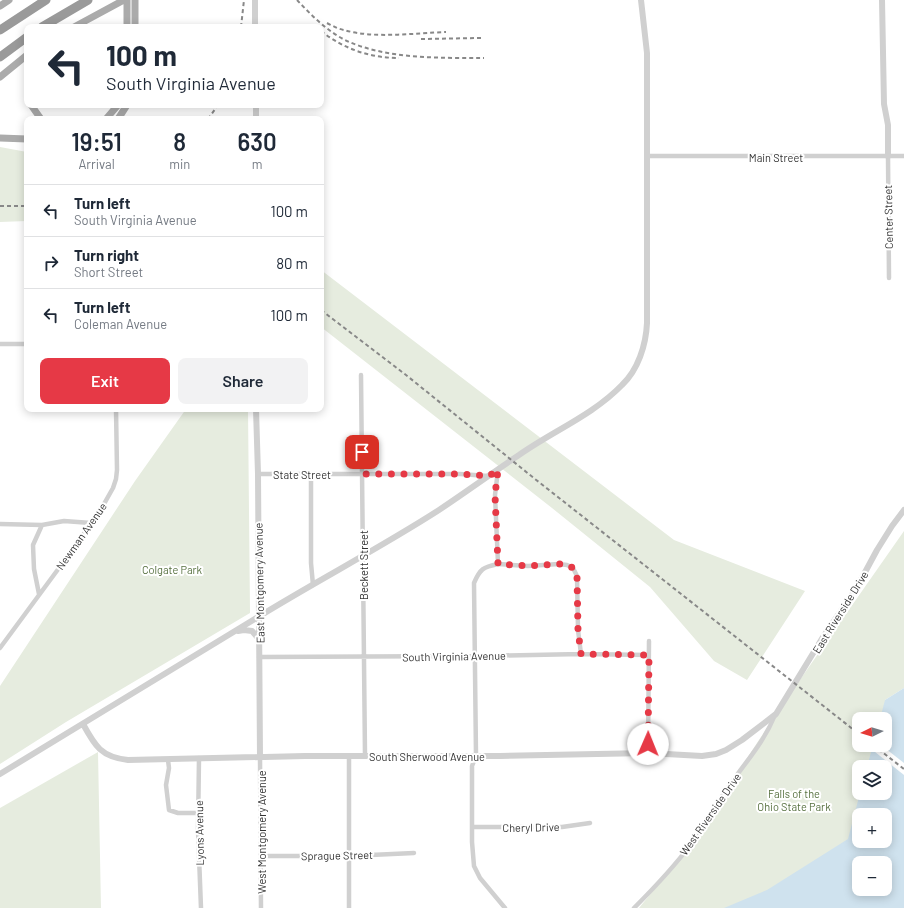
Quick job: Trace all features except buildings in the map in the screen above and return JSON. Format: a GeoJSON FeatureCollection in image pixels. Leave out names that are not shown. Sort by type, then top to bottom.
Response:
{"type":"FeatureCollection","features":[{"type":"Feature","properties":{"kind":"highway"},"geometry":{"type":"LineString","coordinates":[[0,30],[46,0]]}},
{"type":"Feature","properties":{"kind":"highway"},"geometry":{"type":"LineString","coordinates":[[47,24],[88,0]]}},
{"type":"Feature","properties":{"kind":"highway"},"geometry":{"type":"LineString","coordinates":[[0,57],[24,39]]}},
{"type":"Feature","properties":{"kind":"main road"},"geometry":{"type":"LineString","coordinates":[[0,6],[9,0]]}},
{"type":"Feature","properties":{"kind":"main road"},"geometry":{"type":"LineString","coordinates":[[79,24],[125,0],[127,24]]}},
{"type":"Feature","properties":{"kind":"main road"},"geometry":{"type":"LineString","coordinates":[[135,0],[135,24]]}},
{"type":"Feature","properties":{"kind":"main road"},"geometry":{"type":"LineString","coordinates":[[0,77],[24,57]]}},
{"type":"Feature","properties":{"kind":"main road"},"geometry":{"type":"LineString","coordinates":[[109,116],[115,108]]}},
{"type":"Feature","properties":{"kind":"main road"},"geometry":{"type":"LineString","coordinates":[[0,138],[24,139]]}},
{"type":"Feature","properties":{"kind":"street"},"geometry":{"type":"LineString","coordinates":[[255,0],[255,24]]}},
{"type":"Feature","properties":{"kind":"street"},"geometry":{"type":"LineString","coordinates":[[0,774],[259,616],[364,556],[439,510],[520,454],[606,400],[625,383],[635,367],[647,337],[646,53],[641,0]]}},
{"type":"Feature","properties":{"kind":"street"},"geometry":{"type":"LineString","coordinates":[[882,0],[883,78],[884,104],[888,125],[888,156]]}},
{"type":"Feature","properties":{"kind":"street","name":"Main Street"},"geometry":{"type":"LineString","coordinates":[[647,156],[904,156]]}},
{"type":"Feature","properties":{"kind":"street","name":"Center Street"},"geometry":{"type":"LineString","coordinates":[[888,156],[889,278]]}},
{"type":"Feature","properties":{"kind":"street"},"geometry":{"type":"LineString","coordinates":[[0,344],[24,344]]}},
{"type":"Feature","properties":{"kind":"street","name":"Beckett Street"},"geometry":{"type":"LineString","coordinates":[[361,375],[365,756]]}},
{"type":"Feature","properties":{"kind":"street","name":"Newman Avenue"},"geometry":{"type":"LineString","coordinates":[[0,648],[91,523],[111,492],[116,479],[116,412]]}},
{"type":"Feature","properties":{"kind":"street","name":"East Montgomery Avenue"},"geometry":{"type":"LineString","coordinates":[[256,412],[258,474],[260,757]]}},
{"type":"Feature","properties":{"kind":"street"},"geometry":{"type":"LineString","coordinates":[[498,470],[495,495],[498,564]]}},
{"type":"Feature","properties":{"kind":"street","name":"State Street"},"geometry":{"type":"LineString","coordinates":[[258,474],[460,474],[489,476]]}},
{"type":"Feature","properties":{"kind":"street"},"geometry":{"type":"LineString","coordinates":[[311,474],[311,563],[313,585]]}},
{"type":"Feature","properties":{"kind":"street","name":"East Riverside Drive"},"geometry":{"type":"LineString","coordinates":[[776,714],[856,590],[888,532],[904,510]]}},
{"type":"Feature","properties":{"kind":"street"},"geometry":{"type":"LineString","coordinates":[[0,524],[42,525],[64,521],[91,523]]}},
{"type":"Feature","properties":{"kind":"street"},"geometry":{"type":"LineString","coordinates":[[39,594],[34,569],[33,545],[42,525]]}},
{"type":"Feature","properties":{"kind":"street"},"geometry":{"type":"LineString","coordinates":[[505,908],[487,888],[476,871],[473,858],[472,766],[476,756],[474,583],[478,575],[486,566],[498,564],[528,566],[567,565],[573,568],[577,576],[578,630],[581,654]]}},
{"type":"Feature","properties":{"kind":"street"},"geometry":{"type":"LineString","coordinates":[[235,632],[244,630],[252,631],[259,640]]}},
{"type":"Feature","properties":{"kind":"street"},"geometry":{"type":"LineString","coordinates":[[648,753],[649,642]]}},
{"type":"Feature","properties":{"kind":"street","name":"South Virginia Avenue"},"geometry":{"type":"LineString","coordinates":[[259,657],[581,654],[649,655]]}},
{"type":"Feature","properties":{"kind":"street","name":"South Sherwood Avenue"},"geometry":{"type":"LineString","coordinates":[[83,724],[98,748],[107,755],[117,759],[128,760],[260,757],[476,756],[648,753],[702,756],[716,754],[726,750],[742,740],[776,714]]}},
{"type":"Feature","properties":{"kind":"street","name":"West Riverside Drive"},"geometry":{"type":"LineString","coordinates":[[634,908],[660,882],[691,844],[731,782],[759,746],[768,732],[776,714]]}},
{"type":"Feature","properties":{"kind":"street"},"geometry":{"type":"LineString","coordinates":[[348,756],[349,908]]}},
{"type":"Feature","properties":{"kind":"street","name":"West Montgomery Avenue"},"geometry":{"type":"LineString","coordinates":[[260,757],[261,908]]}},
{"type":"Feature","properties":{"kind":"street","name":"Lyons Avenue"},"geometry":{"type":"LineString","coordinates":[[199,758],[198,812],[201,908]]}},
{"type":"Feature","properties":{"kind":"street"},"geometry":{"type":"LineString","coordinates":[[168,760],[169,768],[166,785],[169,810],[178,813],[198,812]]}},
{"type":"Feature","properties":{"kind":"street","name":"Cheryl Drive"},"geometry":{"type":"LineString","coordinates":[[472,827],[562,827],[590,823]]}},
{"type":"Feature","properties":{"kind":"street","name":"Sprague Street"},"geometry":{"type":"LineString","coordinates":[[261,856],[349,856],[414,853]]}},
{"type":"Feature","properties":{"kind":"green space"},"geometry":{"type":"Polygon","coordinates":[[[0,147],[24,151],[24,221],[0,222],[0,147]]]}},
{"type":"Feature","properties":{"kind":"green space"},"geometry":{"type":"Polygon","coordinates":[[[324,272],[674,540],[805,591],[747,680],[714,661],[650,587],[552,508],[324,329],[324,272]]]}},
{"type":"Feature","properties":{"kind":"green space","name":"Colgate Park"},"geometry":{"type":"Polygon","coordinates":[[[184,412],[248,412],[250,613],[66,722],[0,764],[0,686],[135,481],[184,412]]]}},
{"type":"Feature","properties":{"kind":"green space","name":"Falls of the Ohio State Park"},"geometry":{"type":"Polygon","coordinates":[[[904,531],[904,688],[885,700],[886,712],[852,712],[852,752],[890,752],[890,760],[852,760],[852,800],[892,800],[892,777],[904,908],[639,908],[691,844],[776,714],[904,531]]]}},
{"type":"Feature","properties":{"kind":"green space"},"geometry":{"type":"Polygon","coordinates":[[[98,752],[101,908],[0,908],[0,808],[98,752]]]}},
{"type":"Feature","properties":{"kind":"water"},"geometry":{"type":"Polygon","coordinates":[[[904,688],[904,908],[724,908],[767,890],[848,839],[852,824],[852,848],[892,848],[892,808],[856,808],[858,800],[892,800],[892,760],[869,760],[871,752],[892,752],[892,712],[882,712],[885,700],[904,688]]]}},
{"type":"Feature","properties":{"kind":"pier"},"geometry":{"type":"Polygon","coordinates":[[[875,752],[890,752],[904,763],[904,775],[892,765],[892,760],[885,760],[875,752]]]}},
{"type":"Feature","properties":{"kind":"railway"},"geometry":{"type":"LineString","coordinates":[[241,24],[244,0]]}},
{"type":"Feature","properties":{"kind":"railway"},"geometry":{"type":"LineString","coordinates":[[297,0],[322,24]]}},
{"type":"Feature","properties":{"kind":"railway"},"geometry":{"type":"LineString","coordinates":[[327,23],[342,30],[381,35],[446,32]]}},
{"type":"Feature","properties":{"kind":"railway"},"geometry":{"type":"LineString","coordinates":[[324,25],[333,33],[347,41],[379,51],[414,56],[484,58]]}},
{"type":"Feature","properties":{"kind":"railway"},"geometry":{"type":"LineString","coordinates":[[324,33],[339,43],[358,51],[388,58],[399,58]]}},
{"type":"Feature","properties":{"kind":"railway"},"geometry":{"type":"LineString","coordinates":[[421,39],[481,38]]}},
{"type":"Feature","properties":{"kind":"railway"},"geometry":{"type":"LineString","coordinates":[[210,116],[216,108]]}},
{"type":"Feature","properties":{"kind":"railway"},"geometry":{"type":"LineString","coordinates":[[0,206],[24,206]]}},
{"type":"Feature","properties":{"kind":"railway"},"geometry":{"type":"LineString","coordinates":[[324,312],[406,375],[535,479],[852,728]]}},
{"type":"Feature","properties":{"kind":"railway"},"geometry":{"type":"LineString","coordinates":[[882,752],[904,769]]}},
{"type":"Feature","properties":{"kind":"route"},"geometry":{"type":"LineString","coordinates":[[362,452],[363,474],[460,474],[489,476],[498,470],[495,495],[498,564],[528,566],[559,564],[567,565],[573,568],[577,576],[578,630],[581,654],[649,655],[648,744]]}}]}
